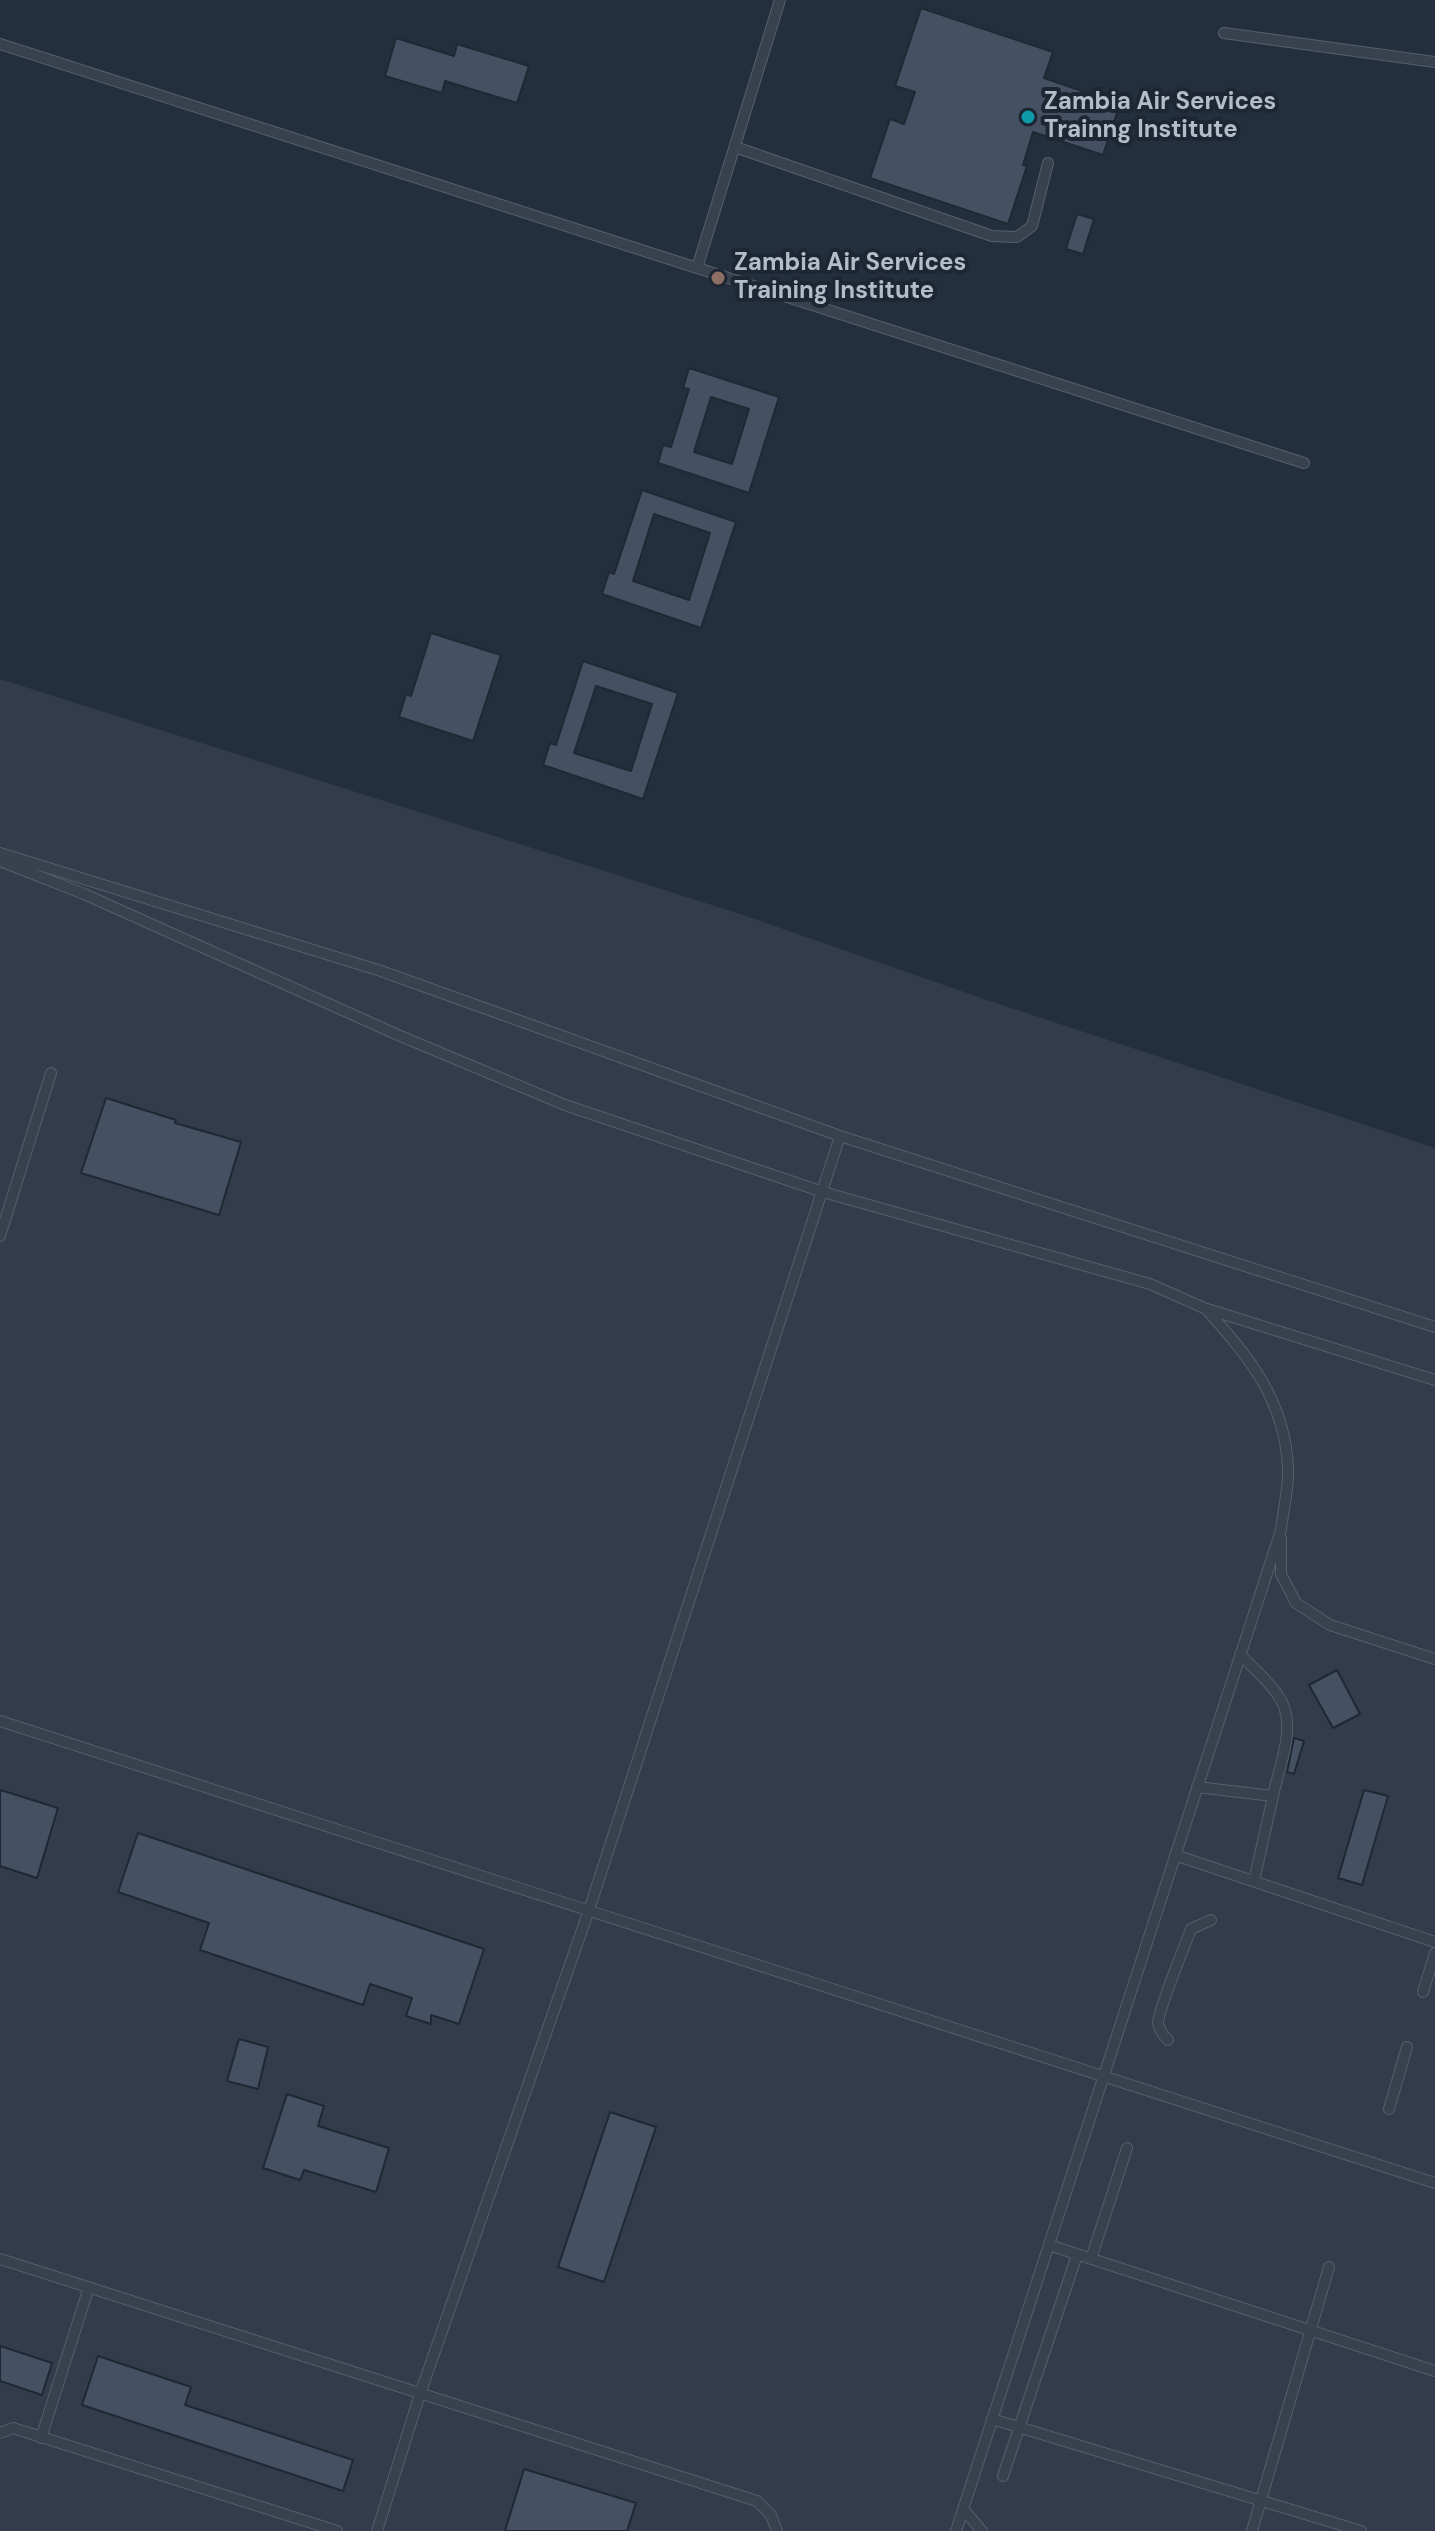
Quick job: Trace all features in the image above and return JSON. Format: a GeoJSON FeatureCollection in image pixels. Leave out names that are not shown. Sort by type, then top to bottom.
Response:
{"type":"FeatureCollection","features":[{"type":"Feature","properties":{"kind":"lane"},"geometry":{"type":"LineString","coordinates":[[697,268],[780,0]]}},
{"type":"Feature","properties":{"kind":"lane"},"geometry":{"type":"LineString","coordinates":[[1224,33],[1435,62]]}},
{"type":"Feature","properties":{"kind":"lane"},"geometry":{"type":"LineString","coordinates":[[0,44],[1304,463]]}},
{"type":"Feature","properties":{"kind":"lane"},"geometry":{"type":"LineString","coordinates":[[735,147],[992,236],[1017,237],[1032,226],[1048,163]]}},
{"type":"Feature","properties":{"kind":"lane"},"geometry":{"type":"LineString","coordinates":[[0,853],[381,971],[840,1136],[1435,1327]]}},
{"type":"Feature","properties":{"kind":"lane"},"geometry":{"type":"LineString","coordinates":[[0,861],[84,894],[398,1035],[565,1105],[823,1192],[1150,1284],[1204,1308],[1435,1380]]}},
{"type":"Feature","properties":{"kind":"lane"},"geometry":{"type":"LineString","coordinates":[[0,1236],[51,1073]]}},
{"type":"Feature","properties":{"kind":"lane"},"geometry":{"type":"LineString","coordinates":[[377,2531],[420,2394],[589,1910],[840,1136]]}},
{"type":"Feature","properties":{"kind":"lane"},"geometry":{"type":"LineString","coordinates":[[1204,1308],[1238,1345],[1265,1382],[1279,1416],[1288,1468],[1281,1530],[1281,1574],[1296,1603],[1330,1625],[1435,1659]]}},
{"type":"Feature","properties":{"kind":"lane"},"geometry":{"type":"LineString","coordinates":[[956,2531],[1281,1530]]}},
{"type":"Feature","properties":{"kind":"lane"},"geometry":{"type":"LineString","coordinates":[[1240,1654],[1279,1697],[1286,1710],[1288,1725],[1254,1881]]}},
{"type":"Feature","properties":{"kind":"lane"},"geometry":{"type":"LineString","coordinates":[[0,1721],[1435,2183]]}},
{"type":"Feature","properties":{"kind":"lane"},"geometry":{"type":"LineString","coordinates":[[1197,1787],[1273,1796]]}},
{"type":"Feature","properties":{"kind":"lane"},"geometry":{"type":"LineString","coordinates":[[1175,1855],[1435,1942]]}},
{"type":"Feature","properties":{"kind":"lane"},"geometry":{"type":"LineString","coordinates":[[1168,2040],[1158,2022],[1191,1929],[1211,1920]]}},
{"type":"Feature","properties":{"kind":"lane"},"geometry":{"type":"LineString","coordinates":[[1423,1992],[1435,1953]]}},
{"type":"Feature","properties":{"kind":"lane"},"geometry":{"type":"LineString","coordinates":[[1389,2109],[1407,2047]]}},
{"type":"Feature","properties":{"kind":"lane"},"geometry":{"type":"LineString","coordinates":[[1091,2259],[1127,2148]]}},
{"type":"Feature","properties":{"kind":"lane"},"geometry":{"type":"LineString","coordinates":[[1049,2245],[1435,2371]]}},
{"type":"Feature","properties":{"kind":"lane"},"geometry":{"type":"LineString","coordinates":[[1003,2476],[1077,2255]]}},
{"type":"Feature","properties":{"kind":"lane"},"geometry":{"type":"LineString","coordinates":[[0,2259],[757,2501],[771,2515],[777,2531]]}},
{"type":"Feature","properties":{"kind":"lane"},"geometry":{"type":"LineString","coordinates":[[1252,2531],[1329,2267]]}},
{"type":"Feature","properties":{"kind":"lane"},"geometry":{"type":"LineString","coordinates":[[41,2438],[89,2287]]}},
{"type":"Feature","properties":{"kind":"lane"},"geometry":{"type":"LineString","coordinates":[[992,2419],[1361,2531]]}},
{"type":"Feature","properties":{"kind":"lane"},"geometry":{"type":"LineString","coordinates":[[0,2433],[13,2428],[337,2531]]}},
{"type":"Feature","properties":{"kind":"lane"},"geometry":{"type":"LineString","coordinates":[[963,2509],[982,2531]]}},
{"type":"Feature","properties":{"kind":"shaded area"},"geometry":{"type":"Polygon","coordinates":[[[0,679],[743,915],[981,998],[1435,1148],[1435,2531],[0,2531],[0,679]]]}},
{"type":"Feature","properties":{"kind":"building","name":"Zambia Air Services Trainng Institute"},"geometry":{"type":"Polygon","coordinates":[[[921,8],[1053,52],[1044,78],[1120,104],[1103,155],[1033,132],[1023,165],[1027,166],[1008,224],[870,178],[890,119],[904,124],[915,92],[895,86],[921,8]]]}},
{"type":"Feature","properties":{"kind":"building"},"geometry":{"type":"Polygon","coordinates":[[[396,38],[454,56],[457,44],[529,66],[517,103],[445,81],[442,93],[385,76],[396,38]]]}},
{"type":"Feature","properties":{"kind":"building"},"geometry":{"type":"Polygon","coordinates":[[[1077,214],[1094,219],[1083,254],[1066,249],[1077,214]]]}},
{"type":"Feature","properties":{"kind":"building"},"geometry":{"type":"Polygon","coordinates":[[[689,368],[779,397],[749,493],[658,463],[663,445],[671,447],[689,389],[683,388],[689,368]],[[711,397],[694,452],[732,464],[749,409],[711,397]]]}},
{"type":"Feature","properties":{"kind":"building"},"geometry":{"type":"Polygon","coordinates":[[[642,490],[736,522],[701,628],[602,594],[609,572],[614,574],[642,490]],[[654,514],[633,581],[689,600],[710,533],[654,514]]]}},
{"type":"Feature","properties":{"kind":"building"},"geometry":{"type":"Polygon","coordinates":[[[431,633],[501,655],[473,741],[399,717],[406,694],[411,696],[431,633]]]}},
{"type":"Feature","properties":{"kind":"building"},"geometry":{"type":"Polygon","coordinates":[[[583,661],[678,693],[643,799],[543,765],[550,743],[556,745],[583,661]],[[596,686],[574,753],[631,771],[652,704],[596,686]]]}},
{"type":"Feature","properties":{"kind":"building"},"geometry":{"type":"Polygon","coordinates":[[[106,1098],[241,1142],[219,1215],[81,1173],[106,1098]]]}},
{"type":"Feature","properties":{"kind":"building"},"geometry":{"type":"Polygon","coordinates":[[[1337,1670],[1360,1714],[1333,1728],[1309,1685],[1337,1670]]]}},
{"type":"Feature","properties":{"kind":"building"},"geometry":{"type":"Polygon","coordinates":[[[1294,1738],[1304,1741],[1294,1774],[1287,1772],[1294,1738]]]}},
{"type":"Feature","properties":{"kind":"building"},"geometry":{"type":"Polygon","coordinates":[[[0,1790],[58,1808],[37,1878],[0,1866],[0,1790]]]}},
{"type":"Feature","properties":{"kind":"building"},"geometry":{"type":"Polygon","coordinates":[[[1364,1790],[1388,1796],[1362,1885],[1338,1878],[1364,1790]]]}},
{"type":"Feature","properties":{"kind":"building"},"geometry":{"type":"Polygon","coordinates":[[[138,1833],[484,1949],[459,2024],[431,2015],[431,2024],[406,2016],[412,1998],[370,1984],[363,2005],[200,1950],[209,1923],[118,1892],[138,1833]]]}},
{"type":"Feature","properties":{"kind":"building"},"geometry":{"type":"Polygon","coordinates":[[[239,2039],[268,2047],[258,2089],[227,2081],[239,2039]]]}},
{"type":"Feature","properties":{"kind":"building"},"geometry":{"type":"Polygon","coordinates":[[[287,2094],[324,2106],[318,2126],[389,2148],[376,2192],[304,2170],[300,2180],[263,2168],[287,2094]]]}},
{"type":"Feature","properties":{"kind":"building"},"geometry":{"type":"Polygon","coordinates":[[[610,2112],[656,2127],[604,2282],[558,2267],[610,2112]]]}},
{"type":"Feature","properties":{"kind":"building"},"geometry":{"type":"Polygon","coordinates":[[[0,2346],[52,2363],[42,2395],[0,2381],[0,2346]]]}},
{"type":"Feature","properties":{"kind":"building"},"geometry":{"type":"Polygon","coordinates":[[[98,2356],[191,2387],[185,2405],[353,2460],[343,2491],[82,2405],[98,2356]]]}},
{"type":"Feature","properties":{"kind":"building"},"geometry":{"type":"Polygon","coordinates":[[[524,2469],[636,2503],[627,2531],[505,2531],[524,2469]]]}},
{"type":"Feature","properties":{"kind":"place","name":"Zambia Air Services Trainng Institute"},"geometry":{"type":"Point","coordinates":[1028,117]}},
{"type":"Feature","properties":{"kind":"place","name":"Zambia Air Services Training Institute"},"geometry":{"type":"Point","coordinates":[718,278]}}]}
